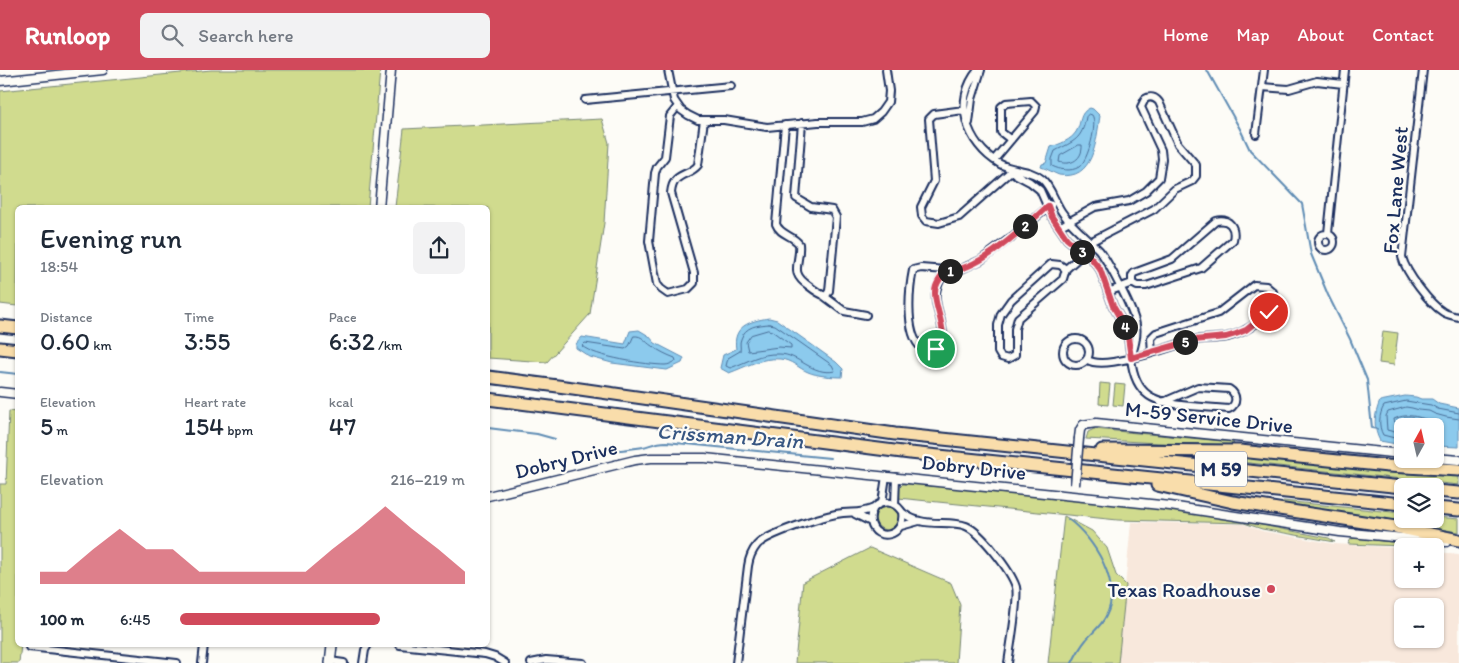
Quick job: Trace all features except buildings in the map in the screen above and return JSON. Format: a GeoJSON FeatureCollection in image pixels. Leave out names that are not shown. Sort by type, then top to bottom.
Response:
{"type":"FeatureCollection","features":[{"type":"Feature","properties":{"kind":"highway"},"geometry":{"type":"LineString","coordinates":[[0,326],[15,328]]}},
{"type":"Feature","properties":{"kind":"highway"},"geometry":{"type":"LineString","coordinates":[[0,348],[15,350]]}},
{"type":"Feature","properties":{"kind":"highway","name":"M 59"},"geometry":{"type":"LineString","coordinates":[[490,377],[849,429],[1394,486]]}},
{"type":"Feature","properties":{"kind":"highway","name":"M 59"},"geometry":{"type":"LineString","coordinates":[[490,399],[867,448],[1394,503]]}},
{"type":"Feature","properties":{"kind":"highway"},"geometry":{"type":"LineString","coordinates":[[1038,450],[1240,451],[1388,466],[1459,470]]}},
{"type":"Feature","properties":{"kind":"highway"},"geometry":{"type":"LineString","coordinates":[[1101,473],[1233,502],[1396,527],[1459,541]]}},
{"type":"Feature","properties":{"kind":"highway"},"geometry":{"type":"LineString","coordinates":[[1444,492],[1459,493]]}},
{"type":"Feature","properties":{"kind":"highway"},"geometry":{"type":"LineString","coordinates":[[1444,509],[1459,510]]}},
{"type":"Feature","properties":{"kind":"main road"},"geometry":{"type":"LineString","coordinates":[[330,662],[332,647]]}},
{"type":"Feature","properties":{"kind":"street"},"geometry":{"type":"LineString","coordinates":[[0,81],[103,70]]}},
{"type":"Feature","properties":{"kind":"street"},"geometry":{"type":"LineString","coordinates":[[379,205],[392,70]]}},
{"type":"Feature","properties":{"kind":"street"},"geometry":{"type":"LineString","coordinates":[[668,70],[672,92],[678,106],[688,115],[704,120],[724,120],[764,126],[862,122],[876,117],[886,105],[889,96],[886,70]]}},
{"type":"Feature","properties":{"kind":"street"},"geometry":{"type":"LineString","coordinates":[[969,123],[966,119],[964,102],[969,84],[980,70]]}},
{"type":"Feature","properties":{"kind":"street"},"geometry":{"type":"LineString","coordinates":[[980,70],[972,99],[969,128],[980,146],[994,160],[1036,185],[1043,194],[1052,217],[1067,239],[1091,258],[1100,269],[1113,306],[1127,330],[1134,376],[1138,385],[1149,396],[1161,402],[1229,409],[1234,405],[1236,398],[1229,389],[1202,386],[1161,402]]}},
{"type":"Feature","properties":{"kind":"street"},"geometry":{"type":"LineString","coordinates":[[1256,134],[1264,70]]}},
{"type":"Feature","properties":{"kind":"street"},"geometry":{"type":"LineString","coordinates":[[1328,233],[1345,70]]}},
{"type":"Feature","properties":{"kind":"street","name":"Fox Lane West"},"geometry":{"type":"LineString","coordinates":[[1423,70],[1402,257],[1406,268],[1414,280],[1440,310],[1459,317]]}},
{"type":"Feature","properties":{"kind":"street"},"geometry":{"type":"LineString","coordinates":[[1262,87],[1289,89],[1317,81],[1343,84]]}},
{"type":"Feature","properties":{"kind":"street"},"geometry":{"type":"LineString","coordinates":[[585,100],[731,86]]}},
{"type":"Feature","properties":{"kind":"street"},"geometry":{"type":"LineString","coordinates":[[1059,227],[1068,220],[1095,207],[1129,201],[1146,191],[1157,181],[1161,168],[1161,150],[1141,107],[1145,99],[1155,98],[1159,102],[1178,144],[1196,165],[1196,176],[1192,181],[1175,189],[1154,209],[1091,242],[1066,269],[1063,279],[1018,318],[1015,329],[1015,355],[1008,359],[1001,357],[998,349],[998,325],[1005,307],[1051,264],[1060,265],[1066,269]]}},
{"type":"Feature","properties":{"kind":"street"},"geometry":{"type":"LineString","coordinates":[[994,160],[1035,111],[1036,106],[1031,101],[1006,103],[1001,107],[1000,131],[1010,140]]}},
{"type":"Feature","properties":{"kind":"street"},"geometry":{"type":"LineString","coordinates":[[678,106],[670,116],[665,157],[656,170],[649,238],[657,284],[668,294],[688,288],[694,283],[694,273],[671,193],[672,185],[677,178],[683,173],[694,170],[698,165],[704,120]]}},
{"type":"Feature","properties":{"kind":"street"},"geometry":{"type":"LineString","coordinates":[[964,110],[934,114],[928,119],[934,181],[922,204],[922,217],[926,221],[935,223],[959,217],[1009,169]]}},
{"type":"Feature","properties":{"kind":"street"},"geometry":{"type":"LineString","coordinates":[[802,123],[796,198],[811,207],[832,210],[836,217],[829,291],[828,295],[824,296]]}},
{"type":"Feature","properties":{"kind":"street"},"geometry":{"type":"LineString","coordinates":[[785,125],[776,224],[780,231],[794,238],[799,244],[798,278],[844,311],[866,314]]}},
{"type":"Feature","properties":{"kind":"street"},"geometry":{"type":"LineString","coordinates":[[1009,169],[1029,172],[1040,178],[1068,220],[1091,242],[1107,262],[1133,313],[1137,325],[1131,358]]}},
{"type":"Feature","properties":{"kind":"street"},"geometry":{"type":"LineString","coordinates":[[946,271],[938,282],[935,293],[943,340],[936,349],[925,350],[916,344],[911,324],[910,314],[914,269],[956,271],[987,256],[1055,202]]}},
{"type":"Feature","properties":{"kind":"street"},"geometry":{"type":"LineString","coordinates":[[1216,221],[1225,221],[1232,226],[1233,240],[1201,268],[1143,287],[1132,283],[1134,273],[1172,259],[1216,221]]}},
{"type":"Feature","properties":{"kind":"street"},"geometry":{"type":"LineString","coordinates":[[1108,292],[1132,283]]}},
{"type":"Feature","properties":{"kind":"street"},"geometry":{"type":"LineString","coordinates":[[1088,360],[1101,363],[1131,358],[1152,353],[1194,340],[1226,337],[1246,330],[1271,309],[1274,299],[1273,292],[1266,286],[1254,285],[1218,313],[1156,333],[1151,338],[1152,353]]}},
{"type":"Feature","properties":{"kind":"street"},"geometry":{"type":"LineString","coordinates":[[1070,340],[1083,340],[1089,347],[1088,360],[1076,366],[1068,363],[1063,356],[1064,347],[1070,340]]}},
{"type":"Feature","properties":{"kind":"street"},"geometry":{"type":"LineString","coordinates":[[0,392],[15,394]]}},
{"type":"Feature","properties":{"kind":"street","name":"M-59 Service Drive"},"geometry":{"type":"LineString","coordinates":[[1073,495],[1080,430],[1083,425],[1096,423],[1394,453]]}},
{"type":"Feature","properties":{"kind":"street","name":"Dobry Drive"},"geometry":{"type":"LineString","coordinates":[[490,496],[612,465],[651,458],[705,458],[1195,509],[1340,532],[1459,541]]}},
{"type":"Feature","properties":{"kind":"street"},"geometry":{"type":"LineString","coordinates":[[1444,459],[1459,460]]}},
{"type":"Feature","properties":{"kind":"street"},"geometry":{"type":"LineString","coordinates":[[882,503],[886,476]]}},
{"type":"Feature","properties":{"kind":"street"},"geometry":{"type":"LineString","coordinates":[[896,477],[895,504],[902,512],[919,521]]}},
{"type":"Feature","properties":{"kind":"street"},"geometry":{"type":"LineString","coordinates":[[736,663],[748,566],[750,556],[757,545],[773,535],[830,516],[856,514],[882,503],[895,504]]}},
{"type":"Feature","properties":{"kind":"street"},"geometry":{"type":"LineString","coordinates":[[874,508],[871,514],[871,522],[876,531],[885,535],[894,533],[901,526],[902,512]]}},
{"type":"Feature","properties":{"kind":"street"},"geometry":{"type":"LineString","coordinates":[[856,514],[871,522]]}},
{"type":"Feature","properties":{"kind":"street"},"geometry":{"type":"LineString","coordinates":[[901,526],[919,521],[964,525],[972,529],[1003,562],[1011,575],[1016,589],[1008,663]]}},
{"type":"Feature","properties":{"kind":"street"},"geometry":{"type":"LineString","coordinates":[[48,647],[177,663]]}},
{"type":"Feature","properties":{"kind":"street"},"geometry":{"type":"LineString","coordinates":[[202,663],[204,647]]}},
{"type":"Feature","properties":{"kind":"street"},"geometry":{"type":"LineString","coordinates":[[364,663],[367,647]]}},
{"type":"Feature","properties":{"kind":"street"},"geometry":{"type":"LineString","coordinates":[[419,647],[485,654],[505,663]]}},
{"type":"Feature","properties":{"kind":"street"},"geometry":{"type":"LineString","coordinates":[[530,663],[546,660],[584,663]]}},
{"type":"Feature","properties":{"kind":"street"},"geometry":{"type":"LineString","coordinates":[[330,662],[344,663]]}},
{"type":"Feature","properties":{"kind":"shaded area"},"geometry":{"type":"Polygon","coordinates":[[[1131,522],[1244,524],[1262,531],[1335,544],[1394,548],[1394,588],[1444,588],[1444,553],[1459,554],[1459,663],[1118,663],[1131,522]]]}},
{"type":"Feature","properties":{"kind":"green space"},"geometry":{"type":"Polygon","coordinates":[[[211,70],[380,70],[368,205],[15,205],[15,306],[0,304],[0,91],[211,70]]]}},
{"type":"Feature","properties":{"kind":"green space"},"geometry":{"type":"Polygon","coordinates":[[[602,119],[609,143],[604,223],[590,314],[547,362],[490,358],[490,205],[395,205],[404,129],[602,119]]]}},
{"type":"Feature","properties":{"kind":"green space"},"geometry":{"type":"Polygon","coordinates":[[[1383,331],[1398,333],[1394,365],[1379,363],[1383,331]]]}},
{"type":"Feature","properties":{"kind":"green space"},"geometry":{"type":"Polygon","coordinates":[[[1100,383],[1110,384],[1108,405],[1099,404],[1100,383]]]}},
{"type":"Feature","properties":{"kind":"green space"},"geometry":{"type":"Polygon","coordinates":[[[1115,384],[1125,385],[1123,406],[1113,405],[1115,384]]]}},
{"type":"Feature","properties":{"kind":"green space"},"geometry":{"type":"Polygon","coordinates":[[[9,411],[15,412],[15,647],[21,647],[19,663],[0,663],[0,484],[6,484],[9,411]]]}},
{"type":"Feature","properties":{"kind":"green space"},"geometry":{"type":"Polygon","coordinates":[[[1094,429],[1233,442],[1234,445],[1086,439],[1088,432],[1094,429]]]}},
{"type":"Feature","properties":{"kind":"green space"},"geometry":{"type":"Polygon","coordinates":[[[1212,456],[1274,460],[1459,476],[1459,485],[1444,483],[1444,478],[1394,478],[1211,459],[1212,456]]]}},
{"type":"Feature","properties":{"kind":"green space"},"geometry":{"type":"Polygon","coordinates":[[[903,484],[923,484],[1176,510],[1329,538],[1335,542],[1262,529],[1244,523],[1118,520],[898,498],[899,488],[903,484]]]}},
{"type":"Feature","properties":{"kind":"green space"},"geometry":{"type":"Polygon","coordinates":[[[1283,501],[1394,512],[1394,522],[1282,504],[1283,501]]]}},
{"type":"Feature","properties":{"kind":"green space"},"geometry":{"type":"Polygon","coordinates":[[[887,506],[892,507],[898,513],[898,523],[892,529],[887,530],[882,529],[876,523],[875,518],[876,513],[882,507],[887,506]]]}},
{"type":"Feature","properties":{"kind":"green space"},"geometry":{"type":"Polygon","coordinates":[[[1064,516],[1092,531],[1107,548],[1116,575],[1126,585],[1118,663],[1048,663],[1064,516]]]}},
{"type":"Feature","properties":{"kind":"green space"},"geometry":{"type":"Polygon","coordinates":[[[1444,518],[1459,519],[1459,532],[1434,528],[1444,528],[1444,518]]]}},
{"type":"Feature","properties":{"kind":"green space"},"geometry":{"type":"Polygon","coordinates":[[[1351,539],[1394,542],[1394,546],[1348,544],[1351,539]]]}},
{"type":"Feature","properties":{"kind":"green space"},"geometry":{"type":"Polygon","coordinates":[[[870,548],[951,583],[960,605],[956,663],[795,663],[803,582],[870,548]]]}},
{"type":"Feature","properties":{"kind":"water"},"geometry":{"type":"Polygon","coordinates":[[[1090,108],[1100,116],[1097,137],[1086,166],[1080,172],[1071,175],[1059,175],[1041,167],[1042,164],[1046,163],[1051,147],[1074,135],[1082,115],[1090,108]]]}},
{"type":"Feature","properties":{"kind":"water"},"geometry":{"type":"Polygon","coordinates":[[[769,318],[777,320],[836,362],[843,369],[842,377],[812,373],[780,359],[766,359],[729,373],[720,368],[723,355],[736,349],[735,341],[740,330],[749,323],[769,318]]]}},
{"type":"Feature","properties":{"kind":"water"},"geometry":{"type":"Polygon","coordinates":[[[639,330],[649,336],[655,343],[684,358],[682,363],[667,370],[612,363],[590,357],[576,348],[576,344],[582,337],[625,344],[630,331],[639,330]]]}},
{"type":"Feature","properties":{"kind":"water"},"geometry":{"type":"Polygon","coordinates":[[[1405,396],[1432,399],[1439,404],[1459,408],[1459,447],[1444,446],[1444,418],[1394,418],[1394,444],[1380,441],[1375,421],[1380,401],[1405,396]]]}},
{"type":"Feature","properties":{"kind":"waterway"},"geometry":{"type":"LineString","coordinates":[[1207,70],[1250,150],[1302,204],[1311,254],[1367,380],[1372,428],[1377,429]]}},
{"type":"Feature","properties":{"kind":"waterway","name":"Crissman Drain"},"geometry":{"type":"LineString","coordinates":[[0,372],[15,374]]}},
{"type":"Feature","properties":{"kind":"waterway","name":"Crissman Drain"},"geometry":{"type":"LineString","coordinates":[[490,428],[537,434],[555,439]]}},
{"type":"Feature","properties":{"kind":"waterway","name":"Crissman Drain"},"geometry":{"type":"LineString","coordinates":[[599,449],[626,449],[666,442],[830,458]]}},
{"type":"Feature","properties":{"kind":"waterway","name":"Crissman Drain"},"geometry":{"type":"LineString","coordinates":[[1068,519],[1078,527],[1096,550],[1108,576],[1111,590],[1106,616],[1078,651],[1072,663]]}},
{"type":"Feature","properties":{"kind":"place","name":"Texas Roadhouse"},"geometry":{"type":"Point","coordinates":[1271,589]}},
{"type":"Feature","properties":{"kind":"route"},"geometry":{"type":"LineString","coordinates":[[936,349],[942,343],[943,335],[935,290],[946,271],[956,271],[981,260],[1014,236],[1048,206],[1052,217],[1067,239],[1091,258],[1100,269],[1113,306],[1127,330],[1131,358],[1202,338],[1226,337],[1236,334],[1246,330],[1269,312]]}}]}
